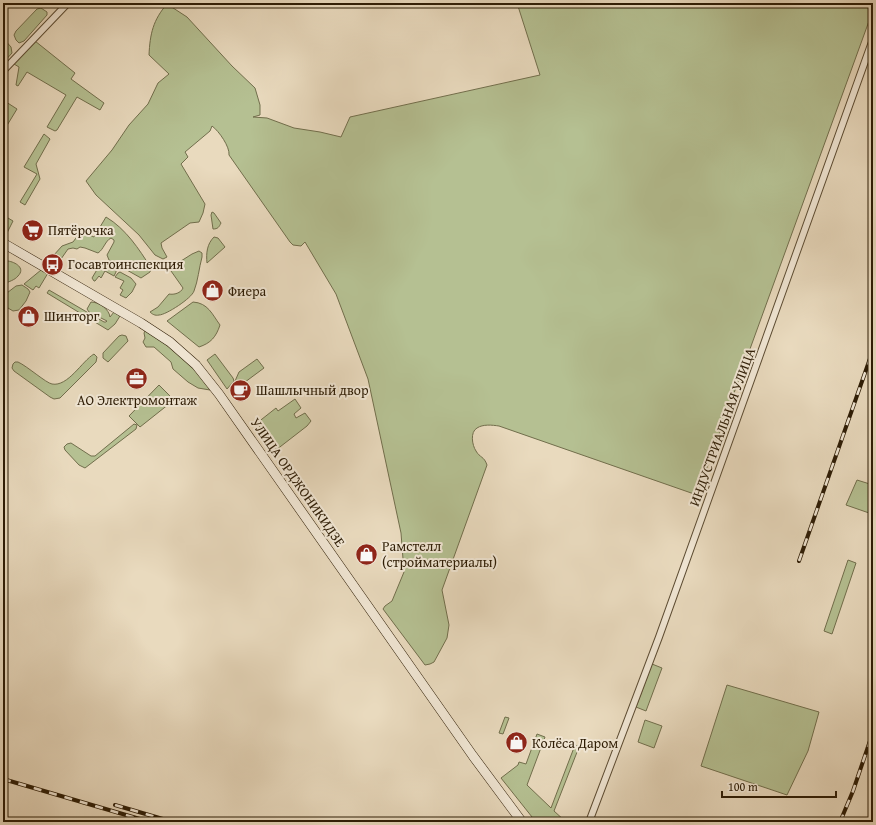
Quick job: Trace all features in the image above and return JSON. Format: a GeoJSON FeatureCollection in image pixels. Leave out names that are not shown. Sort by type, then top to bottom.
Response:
{"type":"FeatureCollection","features":[{"type":"Feature","properties":{"kind":"main road","name":"УЛИЦА ОРДЖОНИКИДЗЕ"},"geometry":{"type":"LineString","coordinates":[[3,243],[152,330],[174,345],[196,365],[219,394],[473,756],[522,822]]}},
{"type":"Feature","properties":{"kind":"street"},"geometry":{"type":"LineString","coordinates":[[3,71],[68,3]]}},
{"type":"Feature","properties":{"kind":"street","name":"ИНДУСТРИАЛЬНАЯ УЛИЦА"},"geometry":{"type":"LineString","coordinates":[[589,822],[662,630],[873,39]]}},
{"type":"Feature","properties":{"kind":"green space"},"geometry":{"type":"Polygon","coordinates":[[[517,3],[873,3],[873,10],[697,495],[499,426],[485,425],[477,428],[473,432],[473,445],[477,453],[485,460],[487,465],[442,590],[449,625],[447,638],[434,662],[425,665],[383,609],[392,601],[404,572],[401,533],[368,379],[336,294],[305,242],[301,246],[293,245],[290,242],[229,155],[224,139],[212,126],[210,131],[185,152],[188,157],[181,164],[205,204],[203,213],[199,222],[190,223],[161,243],[167,257],[163,259],[155,255],[139,235],[96,195],[86,181],[112,150],[129,125],[148,104],[158,83],[169,74],[149,55],[150,40],[155,22],[167,4],[187,17],[232,66],[255,88],[260,105],[260,115],[253,117],[267,118],[294,128],[341,137],[350,117],[540,75],[517,3]]]}},
{"type":"Feature","properties":{"kind":"green space"},"geometry":{"type":"Polygon","coordinates":[[[41,8],[47,12],[47,15],[24,41],[19,43],[14,35],[16,31],[37,9],[41,8]]]}},
{"type":"Feature","properties":{"kind":"green space"},"geometry":{"type":"Polygon","coordinates":[[[3,38],[11,47],[12,53],[3,63],[3,38]]]}},
{"type":"Feature","properties":{"kind":"green space"},"geometry":{"type":"Polygon","coordinates":[[[35,41],[75,73],[71,79],[104,103],[100,110],[77,97],[57,130],[55,131],[47,127],[66,95],[27,72],[18,86],[16,85],[19,67],[14,64],[35,41]]]}},
{"type":"Feature","properties":{"kind":"green space"},"geometry":{"type":"Polygon","coordinates":[[[3,100],[17,109],[3,132],[3,100]]]}},
{"type":"Feature","properties":{"kind":"green space"},"geometry":{"type":"Polygon","coordinates":[[[44,134],[50,139],[36,164],[40,179],[25,205],[20,202],[37,174],[24,167],[44,134]]]}},
{"type":"Feature","properties":{"kind":"green space"},"geometry":{"type":"Polygon","coordinates":[[[212,212],[221,223],[218,228],[215,229],[213,229],[212,212]]]}},
{"type":"Feature","properties":{"kind":"green space"},"geometry":{"type":"Polygon","coordinates":[[[3,215],[13,221],[7,233],[3,231],[3,215]]]}},
{"type":"Feature","properties":{"kind":"green space"},"geometry":{"type":"Polygon","coordinates":[[[106,217],[120,227],[132,240],[151,268],[150,272],[141,278],[109,260],[107,255],[114,242],[111,238],[98,253],[80,247],[77,249],[68,249],[61,259],[57,261],[53,256],[62,246],[73,242],[79,234],[83,232],[94,237],[106,217]]]}},
{"type":"Feature","properties":{"kind":"green space"},"geometry":{"type":"Polygon","coordinates":[[[214,237],[218,238],[225,247],[207,263],[208,249],[214,237]]]}},
{"type":"Feature","properties":{"kind":"green space"},"geometry":{"type":"Polygon","coordinates":[[[199,251],[202,253],[202,257],[197,283],[189,298],[178,306],[162,314],[155,315],[150,312],[158,307],[169,294],[177,293],[183,288],[170,268],[199,251]]]}},
{"type":"Feature","properties":{"kind":"green space"},"geometry":{"type":"Polygon","coordinates":[[[8,261],[19,266],[21,270],[15,279],[3,284],[3,267],[8,261]]]}},
{"type":"Feature","properties":{"kind":"green space"},"geometry":{"type":"Polygon","coordinates":[[[101,263],[108,265],[116,270],[116,272],[114,276],[105,271],[101,278],[99,276],[94,281],[92,278],[101,263]]]}},
{"type":"Feature","properties":{"kind":"green space"},"geometry":{"type":"Polygon","coordinates":[[[41,270],[48,273],[39,288],[36,286],[33,290],[24,284],[41,270]]]}},
{"type":"Feature","properties":{"kind":"green space"},"geometry":{"type":"Polygon","coordinates":[[[120,272],[131,278],[136,284],[132,292],[126,298],[120,295],[123,290],[120,288],[124,281],[115,277],[120,272]]]}},
{"type":"Feature","properties":{"kind":"green space"},"geometry":{"type":"Polygon","coordinates":[[[22,285],[30,292],[26,301],[19,310],[13,311],[3,305],[3,296],[16,286],[22,285]]]}},
{"type":"Feature","properties":{"kind":"green space"},"geometry":{"type":"Polygon","coordinates":[[[49,290],[104,322],[107,321],[89,312],[87,309],[91,302],[103,306],[108,311],[110,317],[114,312],[120,316],[115,324],[108,330],[47,293],[49,290]]]}},
{"type":"Feature","properties":{"kind":"green space"},"geometry":{"type":"Polygon","coordinates":[[[193,302],[202,304],[206,307],[220,325],[217,333],[212,339],[207,344],[199,347],[167,321],[193,302]]]}},
{"type":"Feature","properties":{"kind":"green space"},"geometry":{"type":"Polygon","coordinates":[[[145,331],[148,331],[177,353],[196,371],[211,389],[198,388],[188,382],[173,369],[171,362],[154,347],[146,347],[143,342],[145,338],[145,331]]]}},
{"type":"Feature","properties":{"kind":"green space"},"geometry":{"type":"Polygon","coordinates":[[[119,336],[126,336],[128,341],[108,362],[103,358],[103,353],[119,336]]]}},
{"type":"Feature","properties":{"kind":"green space"},"geometry":{"type":"Polygon","coordinates":[[[94,354],[97,357],[96,362],[60,398],[54,399],[50,397],[12,368],[15,362],[18,362],[49,383],[58,384],[69,378],[89,357],[94,354]]]}},
{"type":"Feature","properties":{"kind":"green space"},"geometry":{"type":"Polygon","coordinates":[[[215,354],[233,378],[234,381],[227,389],[207,360],[215,354]]]}},
{"type":"Feature","properties":{"kind":"green space"},"geometry":{"type":"Polygon","coordinates":[[[257,359],[264,368],[237,388],[235,386],[232,388],[239,372],[257,359]]]}},
{"type":"Feature","properties":{"kind":"green space"},"geometry":{"type":"Polygon","coordinates":[[[159,385],[174,400],[140,427],[129,416],[159,385]]]}},
{"type":"Feature","properties":{"kind":"green space"},"geometry":{"type":"Polygon","coordinates":[[[295,399],[301,408],[294,414],[296,418],[305,413],[311,421],[307,426],[276,450],[257,423],[276,408],[278,411],[295,399]]]}},
{"type":"Feature","properties":{"kind":"green space"},"geometry":{"type":"Polygon","coordinates":[[[134,424],[137,425],[136,429],[85,468],[79,465],[65,450],[64,447],[71,443],[91,456],[95,456],[134,424]]]}},
{"type":"Feature","properties":{"kind":"green space"},"geometry":{"type":"Polygon","coordinates":[[[857,480],[873,485],[872,514],[846,505],[857,480]]]}},
{"type":"Feature","properties":{"kind":"green space"},"geometry":{"type":"Polygon","coordinates":[[[848,560],[856,563],[832,634],[824,631],[848,560]]]}},
{"type":"Feature","properties":{"kind":"green space"},"geometry":{"type":"Polygon","coordinates":[[[652,664],[662,668],[646,711],[636,707],[652,664]]]}},
{"type":"Feature","properties":{"kind":"green space"},"geometry":{"type":"Polygon","coordinates":[[[727,685],[819,712],[808,751],[787,795],[701,766],[727,685]]]}},
{"type":"Feature","properties":{"kind":"green space"},"geometry":{"type":"Polygon","coordinates":[[[505,717],[509,718],[503,734],[499,733],[505,717]]]}},
{"type":"Feature","properties":{"kind":"green space"},"geometry":{"type":"Polygon","coordinates":[[[645,720],[662,726],[654,748],[638,742],[645,720]]]}},
{"type":"Feature","properties":{"kind":"green space"},"geometry":{"type":"Polygon","coordinates":[[[537,734],[545,737],[527,785],[551,808],[575,745],[579,747],[554,811],[565,821],[564,822],[536,822],[501,778],[518,765],[519,762],[526,764],[537,734]]]}},
{"type":"Feature","properties":{"kind":"railway"},"geometry":{"type":"LineString","coordinates":[[799,561],[873,350]]}},
{"type":"Feature","properties":{"kind":"railway"},"geometry":{"type":"LineString","coordinates":[[840,822],[853,791],[873,732]]}},
{"type":"Feature","properties":{"kind":"railway"},"geometry":{"type":"LineString","coordinates":[[3,779],[150,822]]}},
{"type":"Feature","properties":{"kind":"railway"},"geometry":{"type":"LineString","coordinates":[[115,805],[173,822]]}},
{"type":"Feature","properties":{"kind":"place","name":"Пятёрочка"},"geometry":{"type":"Point","coordinates":[33,230]}},
{"type":"Feature","properties":{"kind":"place","name":"Госавтоинспекция"},"geometry":{"type":"Point","coordinates":[52,264]}},
{"type":"Feature","properties":{"kind":"place","name":"Фиера"},"geometry":{"type":"Point","coordinates":[213,291]}},
{"type":"Feature","properties":{"kind":"place","name":"Шинторг"},"geometry":{"type":"Point","coordinates":[28,316]}},
{"type":"Feature","properties":{"kind":"place","name":"АО Электромонтаж"},"geometry":{"type":"Point","coordinates":[137,378]}},
{"type":"Feature","properties":{"kind":"place","name":"Шашлычный двор"},"geometry":{"type":"Point","coordinates":[241,390]}},
{"type":"Feature","properties":{"kind":"place","name":"Рамстелл (стройматериалы)"},"geometry":{"type":"Point","coordinates":[366,554]}},
{"type":"Feature","properties":{"kind":"place","name":"Колёса Даром"},"geometry":{"type":"Point","coordinates":[517,743]}}]}
